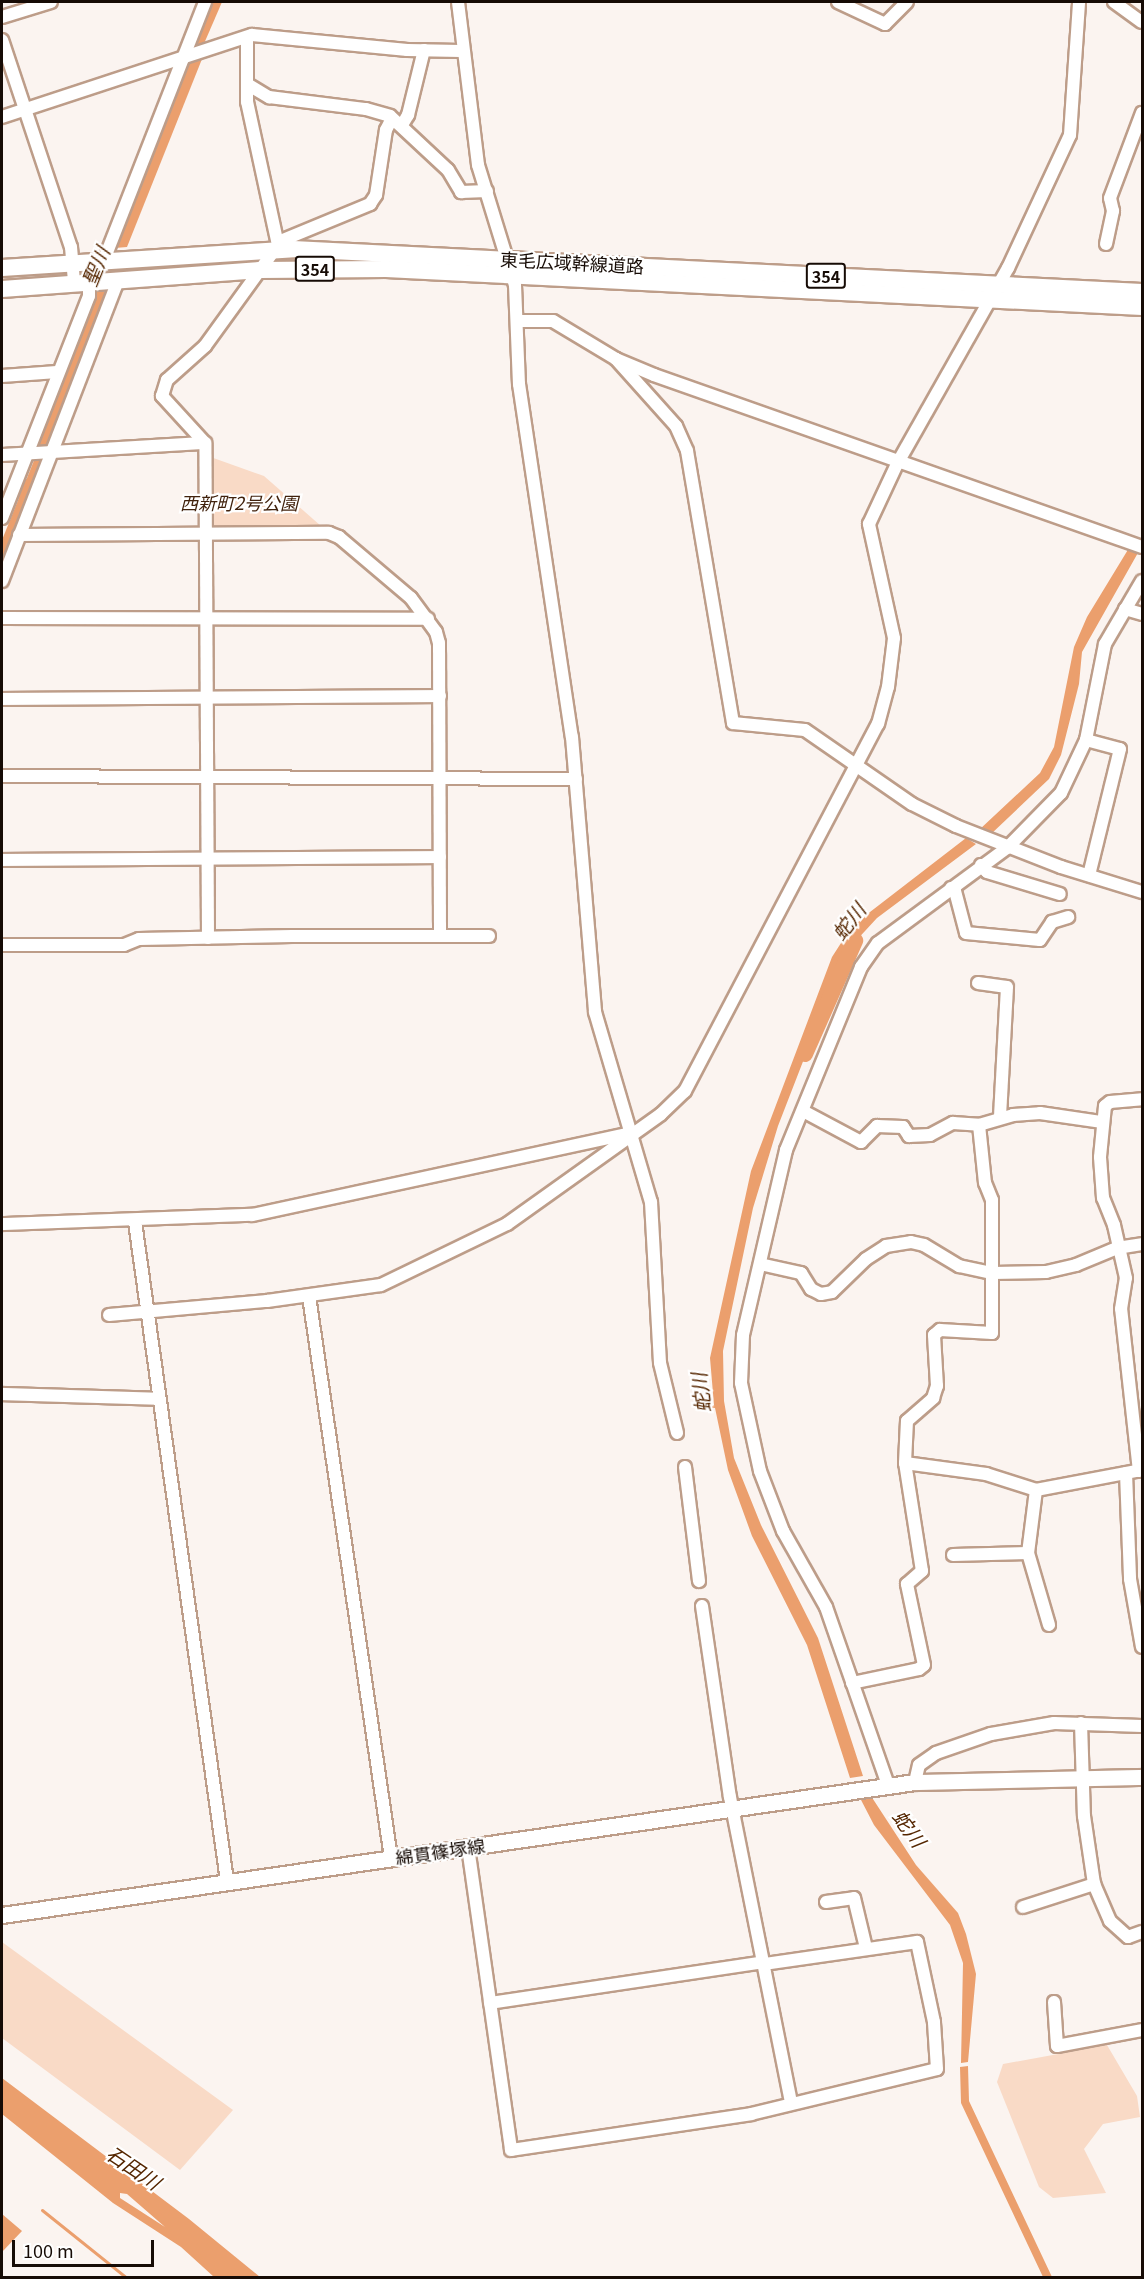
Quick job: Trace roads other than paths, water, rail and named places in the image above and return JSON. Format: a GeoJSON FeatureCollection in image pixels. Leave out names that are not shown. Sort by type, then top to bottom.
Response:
{"type":"FeatureCollection","features":[{"type":"Feature","properties":{"kind":"highway","name":"東毛広域幹線道路"},"geometry":{"type":"LineString","coordinates":[[2,268],[278,245],[512,266],[994,293],[1143,308]]}},
{"type":"Feature","properties":{"kind":"highway","name":"東毛広域幹線道路"},"geometry":{"type":"LineString","coordinates":[[2,289],[260,270],[512,266]]}},
{"type":"Feature","properties":{"kind":"highway","name":"東毛広域幹線道路"},"geometry":{"type":"LineString","coordinates":[[994,293],[1143,292]]}},
{"type":"Feature","properties":{"kind":"main road","name":"綿貫篠塚線"},"geometry":{"type":"LineString","coordinates":[[2,1915],[915,1782],[1084,1777],[1143,1778]]}},
{"type":"Feature","properties":{"kind":"street"},"geometry":{"type":"LineString","coordinates":[[2,17],[51,2]]}},
{"type":"Feature","properties":{"kind":"street"},"geometry":{"type":"LineString","coordinates":[[106,260],[205,2]]}},
{"type":"Feature","properties":{"kind":"street"},"geometry":{"type":"LineString","coordinates":[[458,2],[461,51],[478,165],[512,266],[519,384],[549,566],[576,780],[591,964],[600,1035],[651,1202],[660,1363],[677,1433]]}},
{"type":"Feature","properties":{"kind":"street"},"geometry":{"type":"LineString","coordinates":[[838,2],[880,24],[889,22],[905,4]]}},
{"type":"Feature","properties":{"kind":"street"},"geometry":{"type":"LineString","coordinates":[[109,1315],[309,1296],[381,1285],[507,1224],[669,1107],[700,1065],[878,724],[888,687],[892,620],[868,524],[897,464],[994,293],[1070,135],[1079,2]]}},
{"type":"Feature","properties":{"kind":"street"},"geometry":{"type":"LineString","coordinates":[[1114,2],[1143,22]]}},
{"type":"Feature","properties":{"kind":"street"},"geometry":{"type":"LineString","coordinates":[[247,37],[247,102],[278,245]]}},
{"type":"Feature","properties":{"kind":"street"},"geometry":{"type":"LineString","coordinates":[[2,117],[247,37],[461,51]]}},
{"type":"Feature","properties":{"kind":"street"},"geometry":{"type":"LineString","coordinates":[[2,40],[73,262],[87,282],[89,296],[57,372],[2,518]]}},
{"type":"Feature","properties":{"kind":"street"},"geometry":{"type":"LineString","coordinates":[[208,938],[205,443],[162,396],[163,387],[205,346],[278,245],[370,204],[376,195],[386,130],[408,115],[424,50]]}},
{"type":"Feature","properties":{"kind":"street"},"geometry":{"type":"LineString","coordinates":[[247,84],[269,97],[366,109],[397,121],[448,170],[461,192],[487,191]]}},
{"type":"Feature","properties":{"kind":"street"},"geometry":{"type":"LineString","coordinates":[[1106,244],[1113,211],[1110,198],[1143,113]]}},
{"type":"Feature","properties":{"kind":"street"},"geometry":{"type":"LineString","coordinates":[[2,581],[117,280]]}},
{"type":"Feature","properties":{"kind":"street"},"geometry":{"type":"LineString","coordinates":[[517,321],[554,321],[616,359],[897,464],[1143,547]]}},
{"type":"Feature","properties":{"kind":"street"},"geometry":{"type":"LineString","coordinates":[[616,359],[676,426],[687,451],[733,723],[805,730],[912,804],[959,827],[1002,846],[1143,892]]}},
{"type":"Feature","properties":{"kind":"street"},"geometry":{"type":"LineString","coordinates":[[2,376],[57,372]]}},
{"type":"Feature","properties":{"kind":"street"},"geometry":{"type":"LineString","coordinates":[[2,455],[205,443]]}},
{"type":"Feature","properties":{"kind":"street"},"geometry":{"type":"LineString","coordinates":[[19,535],[328,533],[339,537],[411,598],[428,619],[439,643],[440,936]]}},
{"type":"Feature","properties":{"kind":"street"},"geometry":{"type":"LineString","coordinates":[[884,1786],[826,1607],[773,1507],[751,1440],[740,1366],[760,1264],[786,1150],[867,956],[981,865],[1061,793],[1086,740],[1102,652],[1143,581]]}},
{"type":"Feature","properties":{"kind":"street"},"geometry":{"type":"LineString","coordinates":[[1125,609],[1143,614]]}},
{"type":"Feature","properties":{"kind":"street"},"geometry":{"type":"LineString","coordinates":[[2,618],[206,616],[428,619]]}},
{"type":"Feature","properties":{"kind":"street"},"geometry":{"type":"LineString","coordinates":[[2,699],[440,696]]}},
{"type":"Feature","properties":{"kind":"street"},"geometry":{"type":"LineString","coordinates":[[1086,740],[1120,749],[1089,875]]}},
{"type":"Feature","properties":{"kind":"street"},"geometry":{"type":"LineString","coordinates":[[2,776],[441,781],[576,780]]}},
{"type":"Feature","properties":{"kind":"street"},"geometry":{"type":"LineString","coordinates":[[2,860],[440,857]]}},
{"type":"Feature","properties":{"kind":"street"},"geometry":{"type":"LineString","coordinates":[[981,865],[987,872],[1060,894]]}},
{"type":"Feature","properties":{"kind":"street"},"geometry":{"type":"LineString","coordinates":[[951,888],[956,891],[966,933],[1040,940],[1053,922],[1068,917]]}},
{"type":"Feature","properties":{"kind":"street"},"geometry":{"type":"LineString","coordinates":[[2,945],[124,945],[139,939],[489,936]]}},
{"type":"Feature","properties":{"kind":"street"},"geometry":{"type":"LineString","coordinates":[[978,983],[1007,987],[1000,1116]]}},
{"type":"Feature","properties":{"kind":"street"},"geometry":{"type":"LineString","coordinates":[[1143,1099],[1110,1102],[1105,1106],[1102,1122],[1102,1198],[1114,1225],[1117,1248],[1126,1278],[1121,1309],[1136,1472],[1130,1579],[1143,1647]]}},
{"type":"Feature","properties":{"kind":"street"},"geometry":{"type":"LineString","coordinates":[[803,1111],[861,1142],[877,1126],[903,1127],[909,1136],[930,1135],[953,1123],[979,1125],[1000,1116],[1040,1113],[1102,1122]]}},
{"type":"Feature","properties":{"kind":"street"},"geometry":{"type":"LineString","coordinates":[[852,1683],[919,1669],[924,1665],[907,1584],[922,1571],[905,1463],[907,1421],[933,1398],[937,1386],[934,1335],[940,1330],[992,1333],[992,1200],[986,1184],[979,1125]]}},
{"type":"Feature","properties":{"kind":"street"},"geometry":{"type":"LineString","coordinates":[[2,1224],[135,1222],[252,1215],[631,1133]]}},
{"type":"Feature","properties":{"kind":"street"},"geometry":{"type":"LineString","coordinates":[[135,1222],[227,1881]]}},
{"type":"Feature","properties":{"kind":"street"},"geometry":{"type":"LineString","coordinates":[[760,1264],[785,1267],[801,1273],[811,1289],[832,1292],[866,1259],[886,1246],[911,1242],[924,1245],[958,1266],[993,1273],[1047,1272],[1076,1265],[1117,1248],[1143,1244]]}},
{"type":"Feature","properties":{"kind":"street"},"geometry":{"type":"LineString","coordinates":[[309,1296],[391,1858]]}},
{"type":"Feature","properties":{"kind":"street"},"geometry":{"type":"LineString","coordinates":[[2,1394],[159,1399]]}},
{"type":"Feature","properties":{"kind":"street"},"geometry":{"type":"LineString","coordinates":[[905,1463],[986,1474],[1036,1490],[1136,1472]]}},
{"type":"Feature","properties":{"kind":"street"},"geometry":{"type":"LineString","coordinates":[[685,1467],[699,1581]]}},
{"type":"Feature","properties":{"kind":"street"},"geometry":{"type":"LineString","coordinates":[[1036,1490],[1028,1553],[1049,1625]]}},
{"type":"Feature","properties":{"kind":"street"},"geometry":{"type":"LineString","coordinates":[[952,1555],[1028,1553]]}},
{"type":"Feature","properties":{"kind":"street"},"geometry":{"type":"LineString","coordinates":[[702,1606],[734,1809],[791,2103]]}},
{"type":"Feature","properties":{"kind":"street"},"geometry":{"type":"LineString","coordinates":[[1082,1723],[1084,1816],[1094,1884],[1110,1921],[1128,1937],[1143,1932]]}},
{"type":"Feature","properties":{"kind":"street"},"geometry":{"type":"LineString","coordinates":[[915,1782],[919,1765],[959,1743],[1021,1727],[1082,1723],[1143,1726]]}},
{"type":"Feature","properties":{"kind":"street"},"geometry":{"type":"LineString","coordinates":[[468,1847],[490,2003],[511,2150],[697,2124],[937,2069],[934,2022],[919,1943],[866,1948],[490,2003]]}},
{"type":"Feature","properties":{"kind":"street"},"geometry":{"type":"LineString","coordinates":[[1023,1907],[1094,1884]]}},
{"type":"Feature","properties":{"kind":"street"},"geometry":{"type":"LineString","coordinates":[[826,1902],[854,1898],[866,1948]]}},
{"type":"Feature","properties":{"kind":"street"},"geometry":{"type":"LineString","coordinates":[[1054,2002],[1058,2046],[1143,2030]]}},
{"type":"Feature","properties":{"kind":"waterway","name":"聖川"},"geometry":{"type":"LineString","coordinates":[[20,496],[26,480]]}},
{"type":"Feature","properties":{"kind":"waterway","name":"蛇川"},"geometry":{"type":"LineString","coordinates":[[805,1054],[855,941]]}},
{"type":"Feature","properties":{"kind":"waterway"},"geometry":{"type":"LineString","coordinates":[[42,2210],[127,2278]]}},
{"type":"Feature","properties":{"kind":"park label","name":"西新町2号公園"},"geometry":{"type":"Point","coordinates":[239,502]}},
{"type":"Feature","properties":{"kind":"water label","name":"石田川"},"geometry":{"type":"Point","coordinates":[134,2167]}}]}
